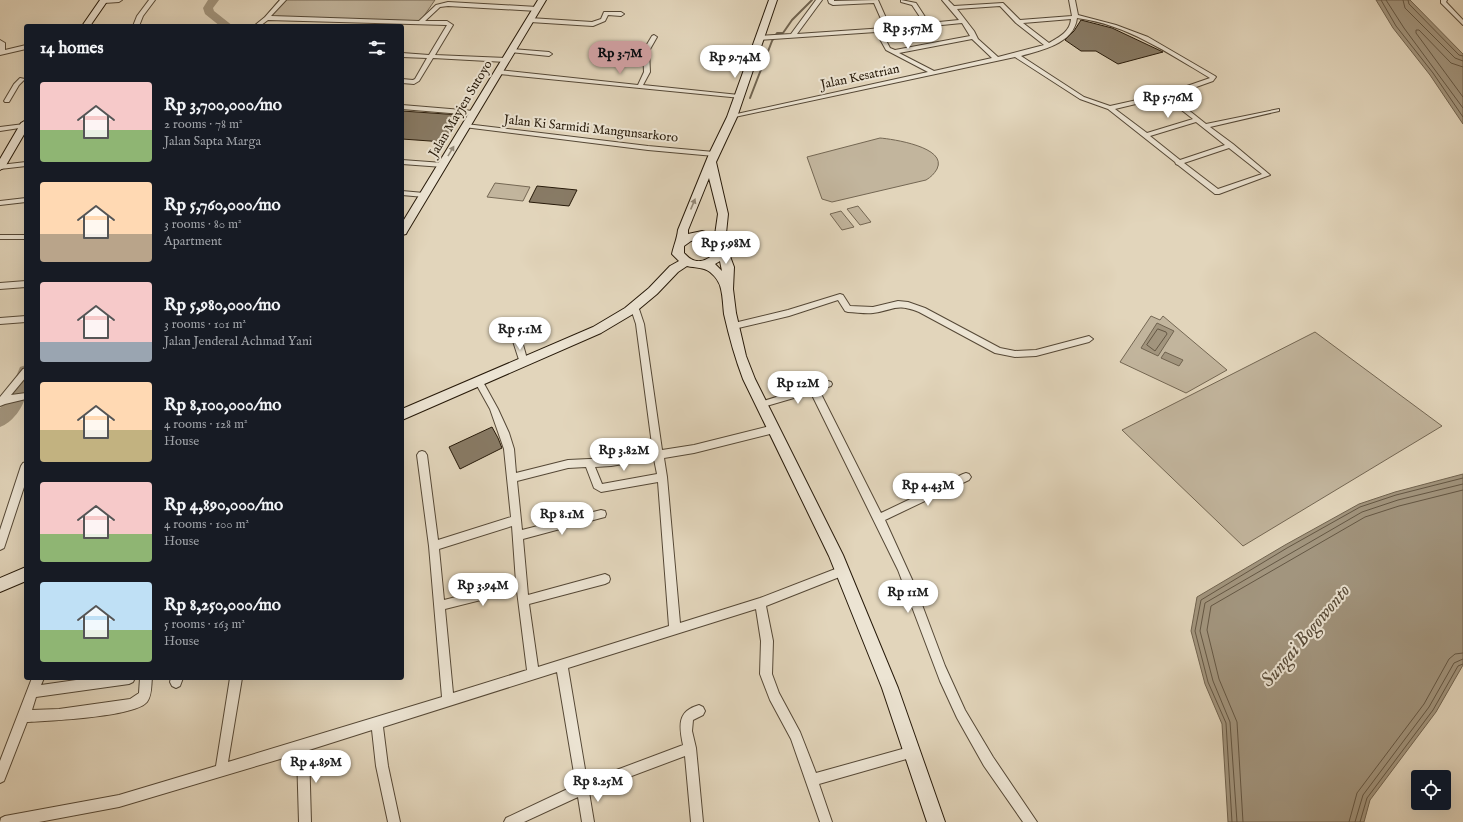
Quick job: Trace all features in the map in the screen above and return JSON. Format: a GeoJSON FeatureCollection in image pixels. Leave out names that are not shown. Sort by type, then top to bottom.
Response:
{"type":"FeatureCollection","features":[{"type":"Feature","properties":{"kind":"main road"},"geometry":{"type":"LineString","coordinates":[[87,24],[104,0]]}},
{"type":"Feature","properties":{"kind":"main road","name":"Jalan Mayjen Sutoyo"},"geometry":{"type":"LineString","coordinates":[[404,229],[542,0]]}},
{"type":"Feature","properties":{"kind":"main road"},"geometry":{"type":"LineString","coordinates":[[712,158],[723,214],[721,254],[718,258],[705,264],[697,264],[686,261],[678,254],[686,223],[712,158],[732,117],[764,38],[773,0]]}},
{"type":"Feature","properties":{"kind":"main road"},"geometry":{"type":"LineString","coordinates":[[0,167],[24,126]]}},
{"type":"Feature","properties":{"kind":"main road"},"geometry":{"type":"LineString","coordinates":[[639,302],[680,245],[688,238],[702,235],[716,239],[721,246],[728,267],[727,289],[730,313],[740,356],[843,571],[890,688],[936,822]]}},
{"type":"Feature","properties":{"kind":"main road"},"geometry":{"type":"LineString","coordinates":[[404,414],[597,330],[624,314],[674,269],[686,261]]}},
{"type":"Feature","properties":{"kind":"main road"},"geometry":{"type":"LineString","coordinates":[[705,264],[714,269],[727,289]]}},
{"type":"Feature","properties":{"kind":"main road"},"geometry":{"type":"LineString","coordinates":[[0,585],[24,575]]}},
{"type":"Feature","properties":{"kind":"street"},"geometry":{"type":"LineString","coordinates":[[104,0],[119,0]]}},
{"type":"Feature","properties":{"kind":"street"},"geometry":{"type":"LineString","coordinates":[[137,24],[140,16],[152,0]]}},
{"type":"Feature","properties":{"kind":"street"},"geometry":{"type":"LineString","coordinates":[[259,24],[268,18],[283,0]]}},
{"type":"Feature","properties":{"kind":"street"},"geometry":{"type":"LineString","coordinates":[[794,35],[819,0]]}},
{"type":"Feature","properties":{"kind":"street"},"geometry":{"type":"LineString","coordinates":[[831,0],[833,3],[875,1],[888,29]]}},
{"type":"Feature","properties":{"kind":"street"},"geometry":{"type":"LineString","coordinates":[[945,0],[971,31],[977,42],[996,59]]}},
{"type":"Feature","properties":{"kind":"street"},"geometry":{"type":"LineString","coordinates":[[1072,0],[1076,16]]}},
{"type":"Feature","properties":{"kind":"street"},"geometry":{"type":"LineString","coordinates":[[1444,0],[1442,2],[1463,23]]}},
{"type":"Feature","properties":{"kind":"street"},"geometry":{"type":"LineString","coordinates":[[903,1],[914,4],[928,25]]}},
{"type":"Feature","properties":{"kind":"street"},"geometry":{"type":"LineString","coordinates":[[420,23],[438,6],[448,4],[537,8]]}},
{"type":"Feature","properties":{"kind":"street"},"geometry":{"type":"LineString","coordinates":[[953,8],[1000,4],[1018,22],[1048,45]]}},
{"type":"Feature","properties":{"kind":"street"},"geometry":{"type":"LineString","coordinates":[[530,20],[593,24],[603,20],[606,13],[621,14]]}},
{"type":"Feature","properties":{"kind":"street"},"geometry":{"type":"LineString","coordinates":[[1018,22],[1076,16],[1114,26],[1146,38],[1213,77],[1211,80],[1166,95],[1110,108]]}},
{"type":"Feature","properties":{"kind":"street","name":"Jalan Kesatrian"},"geometry":{"type":"LineString","coordinates":[[732,117],[1016,55],[1048,45],[1064,36],[1070,30],[1076,16]]}},
{"type":"Feature","properties":{"kind":"street"},"geometry":{"type":"LineString","coordinates":[[268,18],[448,23],[450,25],[433,56],[417,80],[414,82],[404,81]]}},
{"type":"Feature","properties":{"kind":"street"},"geometry":{"type":"LineString","coordinates":[[764,38],[878,30],[963,21]]}},
{"type":"Feature","properties":{"kind":"street"},"geometry":{"type":"LineString","coordinates":[[878,30],[884,44],[894,52],[933,73]]}},
{"type":"Feature","properties":{"kind":"street"},"geometry":{"type":"LineString","coordinates":[[640,86],[647,72],[646,51],[654,37]]}},
{"type":"Feature","properties":{"kind":"street"},"geometry":{"type":"LineString","coordinates":[[894,52],[973,37]]}},
{"type":"Feature","properties":{"kind":"street"},"geometry":{"type":"LineString","coordinates":[[0,42],[2,43],[1,53],[24,47]]}},
{"type":"Feature","properties":{"kind":"street"},"geometry":{"type":"LineString","coordinates":[[512,51],[549,54]]}},
{"type":"Feature","properties":{"kind":"street"},"geometry":{"type":"LineString","coordinates":[[404,55],[506,60]]}},
{"type":"Feature","properties":{"kind":"street"},"geometry":{"type":"LineString","coordinates":[[1016,55],[1082,98],[1110,108],[1178,163],[1217,192],[1267,176],[1266,173],[1166,95]]}},
{"type":"Feature","properties":{"kind":"street"},"geometry":{"type":"LineString","coordinates":[[499,72],[739,97]]}},
{"type":"Feature","properties":{"kind":"street"},"geometry":{"type":"LineString","coordinates":[[7,101],[17,84],[24,78]]}},
{"type":"Feature","properties":{"kind":"street"},"geometry":{"type":"LineString","coordinates":[[404,107],[474,113]]}},
{"type":"Feature","properties":{"kind":"street"},"geometry":{"type":"LineString","coordinates":[[1205,126],[1277,110]]}},
{"type":"Feature","properties":{"kind":"street"},"geometry":{"type":"LineString","coordinates":[[1145,136],[1197,120]]}},
{"type":"Feature","properties":{"kind":"street"},"geometry":{"type":"LineString","coordinates":[[0,129],[24,124]]}},
{"type":"Feature","properties":{"kind":"street","name":"Jalan Ki Sarmidi Mangunsarkoro"},"geometry":{"type":"LineString","coordinates":[[466,126],[648,148],[712,158]]}},
{"type":"Feature","properties":{"kind":"street"},"geometry":{"type":"LineString","coordinates":[[1178,163],[1231,145]]}},
{"type":"Feature","properties":{"kind":"street"},"geometry":{"type":"LineString","coordinates":[[404,162],[443,165]]}},
{"type":"Feature","properties":{"kind":"street"},"geometry":{"type":"LineString","coordinates":[[0,167],[24,164]]}},
{"type":"Feature","properties":{"kind":"street"},"geometry":{"type":"LineString","coordinates":[[404,193],[424,195]]}},
{"type":"Feature","properties":{"kind":"street"},"geometry":{"type":"LineString","coordinates":[[0,203],[24,200]]}},
{"type":"Feature","properties":{"kind":"street"},"geometry":{"type":"LineString","coordinates":[[2,237],[24,237]]}},
{"type":"Feature","properties":{"kind":"street"},"geometry":{"type":"LineString","coordinates":[[0,286],[24,284]]}},
{"type":"Feature","properties":{"kind":"street"},"geometry":{"type":"LineString","coordinates":[[734,326],[789,313],[840,297],[848,309],[853,310],[873,310],[898,304],[908,304],[998,351],[1016,354],[1036,353],[1089,339]]}},
{"type":"Feature","properties":{"kind":"street"},"geometry":{"type":"LineString","coordinates":[[639,302],[640,324],[648,388],[662,477],[675,630]]}},
{"type":"Feature","properties":{"kind":"street"},"geometry":{"type":"LineString","coordinates":[[0,321],[24,320]]}},
{"type":"Feature","properties":{"kind":"street"},"geometry":{"type":"LineString","coordinates":[[508,325],[513,331],[524,363]]}},
{"type":"Feature","properties":{"kind":"street"},"geometry":{"type":"LineString","coordinates":[[2,401],[24,374]]}},
{"type":"Feature","properties":{"kind":"street"},"geometry":{"type":"LineString","coordinates":[[479,382],[504,433],[509,449],[518,536],[522,601],[533,674]]}},
{"type":"Feature","properties":{"kind":"street"},"geometry":{"type":"LineString","coordinates":[[763,404],[828,384]]}},
{"type":"Feature","properties":{"kind":"street"},"geometry":{"type":"LineString","coordinates":[[814,389],[880,518],[911,590],[953,697],[979,750],[1031,822]]}},
{"type":"Feature","properties":{"kind":"street"},"geometry":{"type":"LineString","coordinates":[[2,401],[23,397]]}},
{"type":"Feature","properties":{"kind":"street"},"geometry":{"type":"LineString","coordinates":[[512,478],[568,464],[611,462],[694,449],[774,429]]}},
{"type":"Feature","properties":{"kind":"street"},"geometry":{"type":"LineString","coordinates":[[422,455],[434,546],[448,701]]}},
{"type":"Feature","properties":{"kind":"street"},"geometry":{"type":"LineString","coordinates":[[589,463],[597,485],[601,488],[662,477]]}},
{"type":"Feature","properties":{"kind":"street"},"geometry":{"type":"LineString","coordinates":[[0,545],[24,472]]}},
{"type":"Feature","properties":{"kind":"street"},"geometry":{"type":"LineString","coordinates":[[880,518],[966,477]]}},
{"type":"Feature","properties":{"kind":"street"},"geometry":{"type":"LineString","coordinates":[[518,536],[601,514]]}},
{"type":"Feature","properties":{"kind":"street"},"geometry":{"type":"LineString","coordinates":[[434,546],[516,520]]}},
{"type":"Feature","properties":{"kind":"street"},"geometry":{"type":"LineString","coordinates":[[5,822],[119,801],[221,771],[248,761],[377,723],[760,603],[843,571]]}},
{"type":"Feature","properties":{"kind":"street"},"geometry":{"type":"LineString","coordinates":[[522,601],[605,579]]}},
{"type":"Feature","properties":{"kind":"street"},"geometry":{"type":"LineString","coordinates":[[439,606],[522,585]]}},
{"type":"Feature","properties":{"kind":"street"},"geometry":{"type":"LineString","coordinates":[[760,603],[767,641],[765,661],[766,674],[774,696],[796,736],[826,822]]}},
{"type":"Feature","properties":{"kind":"street"},"geometry":{"type":"LineString","coordinates":[[562,665],[584,788],[588,822]]}},
{"type":"Feature","properties":{"kind":"street"},"geometry":{"type":"LineString","coordinates":[[0,777],[37,680]]}},
{"type":"Feature","properties":{"kind":"street"},"geometry":{"type":"LineString","coordinates":[[32,692],[115,680]]}},
{"type":"Feature","properties":{"kind":"street"},"geometry":{"type":"LineString","coordinates":[[23,716],[59,714],[130,705],[140,701],[144,697],[146,680]]}},
{"type":"Feature","properties":{"kind":"street"},"geometry":{"type":"LineString","coordinates":[[221,771],[236,680]]}},
{"type":"Feature","properties":{"kind":"street"},"geometry":{"type":"LineString","coordinates":[[697,822],[690,748],[686,729],[688,716],[692,711],[698,710]]}},
{"type":"Feature","properties":{"kind":"street"},"geometry":{"type":"LineString","coordinates":[[377,723],[382,766],[394,822]]}},
{"type":"Feature","properties":{"kind":"street"},"geometry":{"type":"LineString","coordinates":[[302,746],[305,822]]}},
{"type":"Feature","properties":{"kind":"street"},"geometry":{"type":"LineString","coordinates":[[510,822],[584,788],[690,748]]}},
{"type":"Feature","properties":{"kind":"street"},"geometry":{"type":"LineString","coordinates":[[812,780],[913,752]]}},
{"type":"Feature","properties":{"kind":"shaded area"},"geometry":{"type":"Polygon","coordinates":[[[279,0],[435,0],[419,23],[262,20],[279,0]]]}},
{"type":"Feature","properties":{"kind":"shaded area"},"geometry":{"type":"Polygon","coordinates":[[[880,138],[906,142],[927,150],[934,155],[938,161],[937,169],[926,180],[832,202],[822,199],[807,157],[880,138]]]}},
{"type":"Feature","properties":{"kind":"shaded area"},"geometry":{"type":"Polygon","coordinates":[[[495,183],[530,187],[523,201],[487,197],[495,183]]]}},
{"type":"Feature","properties":{"kind":"shaded area"},"geometry":{"type":"Polygon","coordinates":[[[858,206],[871,222],[860,225],[847,209],[858,206]]]}},
{"type":"Feature","properties":{"kind":"shaded area"},"geometry":{"type":"Polygon","coordinates":[[[841,211],[854,227],[842,230],[830,214],[841,211]]]}},
{"type":"Feature","properties":{"kind":"shaded area"},"geometry":{"type":"Polygon","coordinates":[[[1151,316],[1160,320],[1163,316],[1227,370],[1186,393],[1120,362],[1151,316]]]}},
{"type":"Feature","properties":{"kind":"shaded area"},"geometry":{"type":"Polygon","coordinates":[[[1315,332],[1442,426],[1243,546],[1122,430],[1315,332]]]}},
{"type":"Feature","properties":{"kind":"water"},"geometry":{"type":"Polygon","coordinates":[[[1376,0],[1410,0],[1463,54],[1463,124],[1430,75],[1393,28],[1376,0]]]}},
{"type":"Feature","properties":{"kind":"water"},"geometry":{"type":"Polygon","coordinates":[[[1157,323],[1174,331],[1158,356],[1141,348],[1157,323]]]}},
{"type":"Feature","properties":{"kind":"water"},"geometry":{"type":"Polygon","coordinates":[[[1165,352],[1183,360],[1179,366],[1161,358],[1165,352]]]}},
{"type":"Feature","properties":{"kind":"water","name":"Sungai Bogowonto"},"geometry":{"type":"Polygon","coordinates":[[[1463,474],[1463,665],[1436,712],[1370,800],[1364,822],[1228,822],[1222,724],[1205,684],[1191,631],[1197,597],[1285,545],[1359,504],[1395,492],[1463,474]]]}},
{"type":"Feature","properties":{"kind":"building"},"geometry":{"type":"Polygon","coordinates":[[[1081,20],[1112,28],[1163,52],[1118,64],[1096,51],[1081,51],[1065,40],[1074,31],[1081,20]]]}},
{"type":"Feature","properties":{"kind":"building"},"geometry":{"type":"Polygon","coordinates":[[[404,111],[460,115],[444,142],[404,139],[404,111]]]}},
{"type":"Feature","properties":{"kind":"building"},"geometry":{"type":"Polygon","coordinates":[[[537,186],[577,190],[569,206],[529,202],[537,186]]]}},
{"type":"Feature","properties":{"kind":"building"},"geometry":{"type":"Polygon","coordinates":[[[492,427],[502,448],[460,469],[449,447],[492,427]]]}},
{"type":"Feature","properties":{"kind":"waterway"},"geometry":{"type":"LineString","coordinates":[[214,0],[208,8],[209,12],[224,24]]}},
{"type":"Feature","properties":{"kind":"waterway"},"geometry":{"type":"LineString","coordinates":[[750,98],[772,41],[777,33],[783,33],[792,20],[812,0]]}},
{"type":"Feature","properties":{"kind":"waterway"},"geometry":{"type":"LineString","coordinates":[[0,420],[13,405],[24,377]]}}]}
